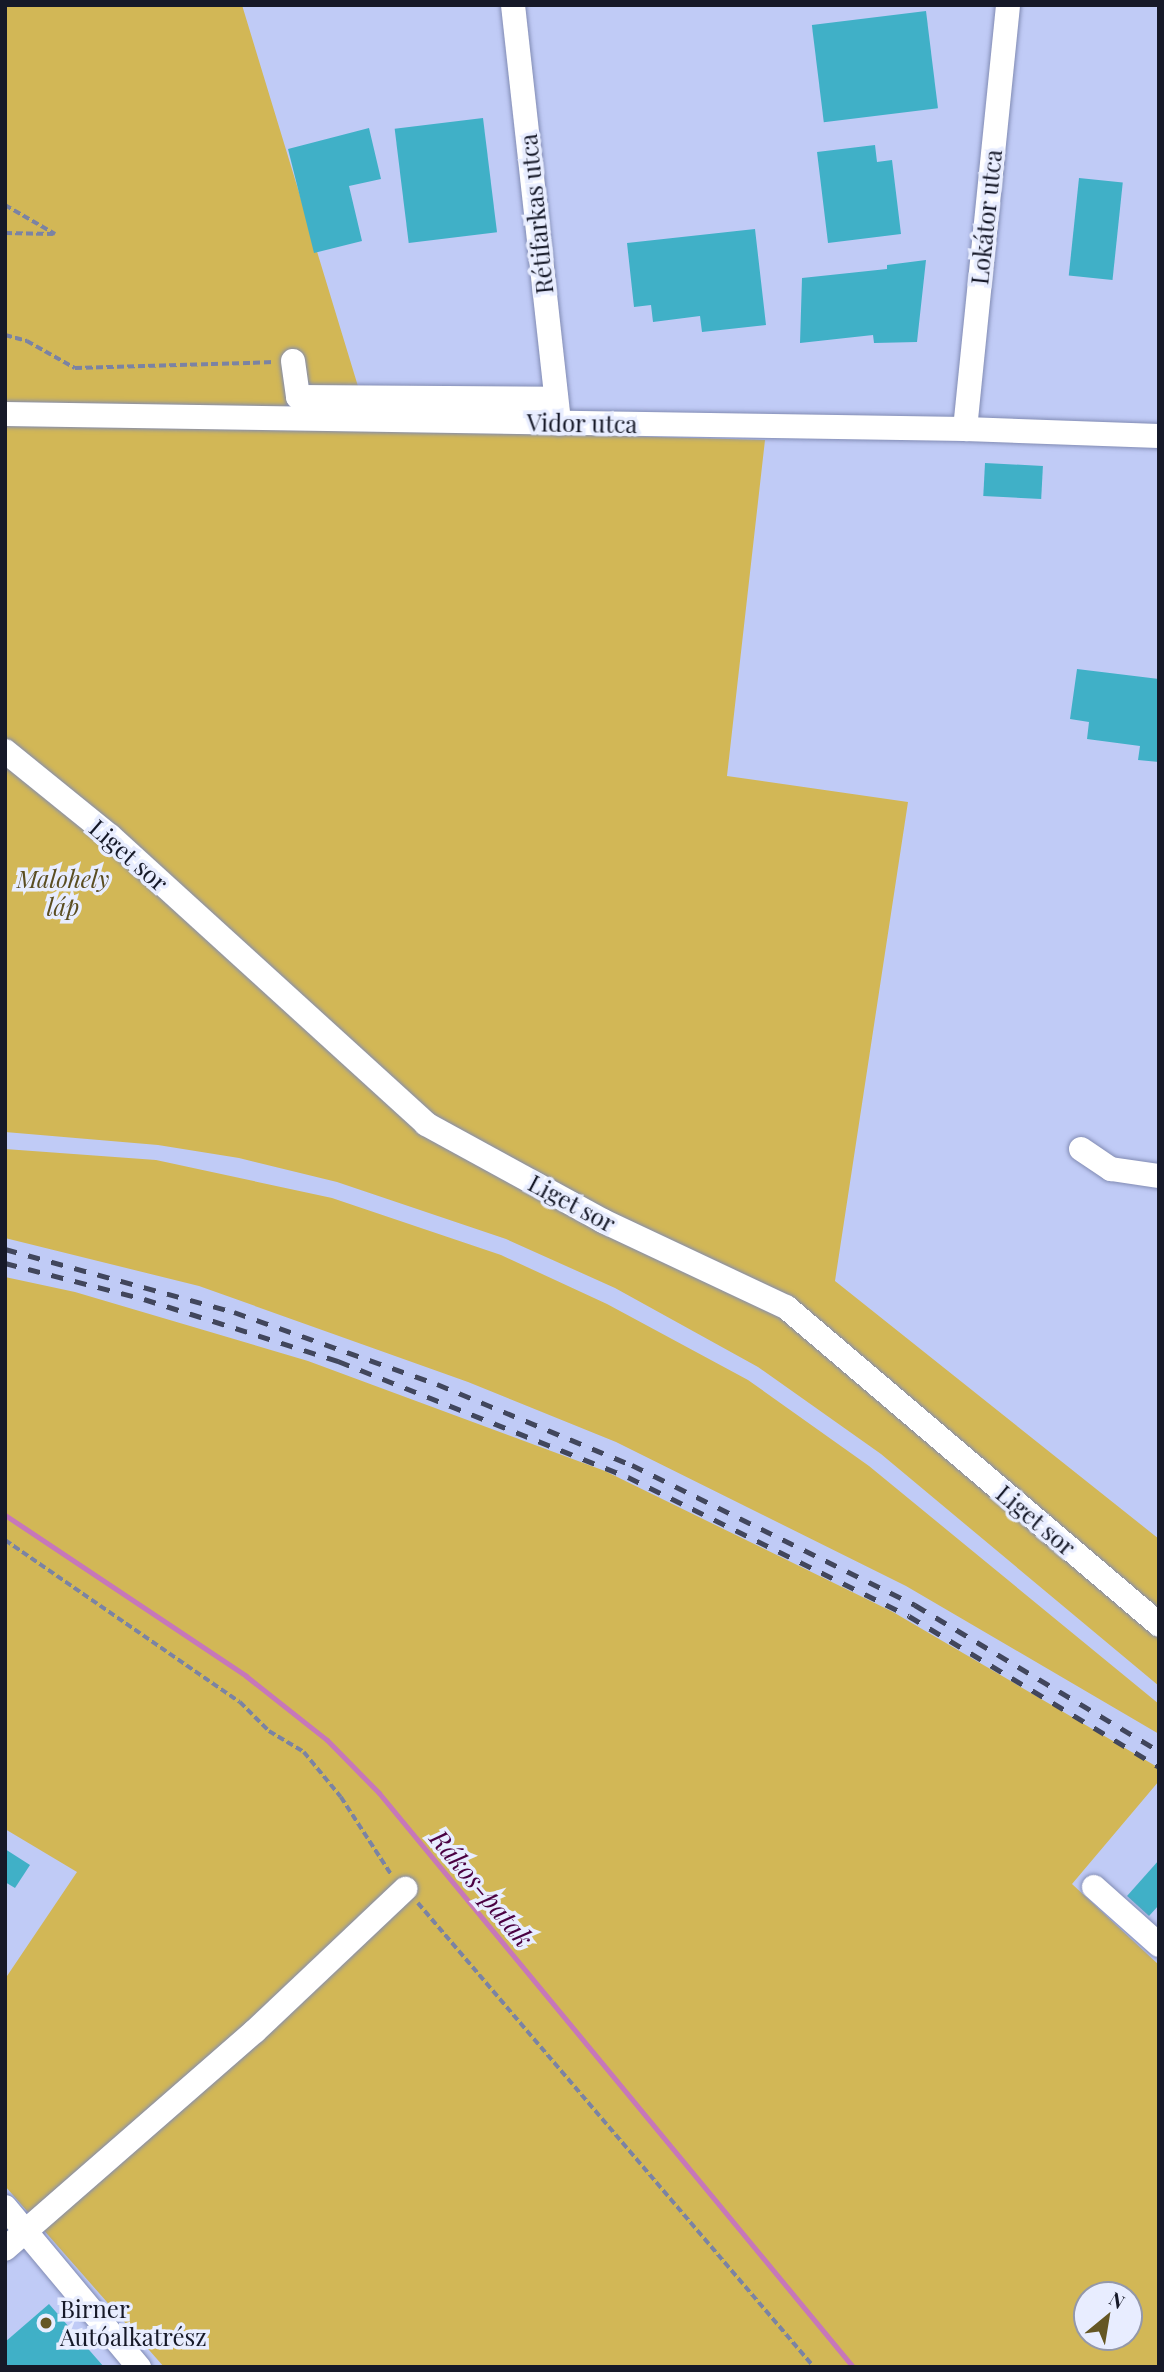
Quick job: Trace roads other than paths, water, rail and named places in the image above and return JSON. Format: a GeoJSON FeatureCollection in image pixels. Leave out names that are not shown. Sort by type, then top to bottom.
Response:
{"type":"FeatureCollection","features":[{"type":"Feature","properties":{"kind":"street","name":"Rétifarkas utca"},"geometry":{"type":"LineString","coordinates":[[513,5],[558,411]]}},
{"type":"Feature","properties":{"kind":"street","name":"Lokátor utca"},"geometry":{"type":"LineString","coordinates":[[965,429],[1008,5]]}},
{"type":"Feature","properties":{"kind":"street"},"geometry":{"type":"LineString","coordinates":[[293,361],[299,397],[558,411]]}},
{"type":"Feature","properties":{"kind":"street","name":"Vidor utca"},"geometry":{"type":"LineString","coordinates":[[5,414],[558,411],[1159,436]]}},
{"type":"Feature","properties":{"kind":"street","name":"Liget sor"},"geometry":{"type":"LineString","coordinates":[[5,751],[110,836],[426,1124],[603,1221],[786,1307],[1159,1625]]}},
{"type":"Feature","properties":{"kind":"street"},"geometry":{"type":"LineString","coordinates":[[1081,1149],[1111,1169],[1159,1176]]}},
{"type":"Feature","properties":{"kind":"street"},"geometry":{"type":"LineString","coordinates":[[1094,1887],[1159,1945]]}},
{"type":"Feature","properties":{"kind":"street"},"geometry":{"type":"LineString","coordinates":[[5,2249],[255,2031],[405,1889]]}},
{"type":"Feature","properties":{"kind":"street"},"geometry":{"type":"LineString","coordinates":[[5,2207],[139,2367]]}},
{"type":"Feature","properties":{"kind":"waterway","name":"Rákos-patak"},"geometry":{"type":"LineString","coordinates":[[5,1515],[246,1676],[327,1740],[379,1793],[853,2367]]}},
{"type":"Feature","properties":{"kind":"railway"},"geometry":{"type":"LineString","coordinates":[[5,1249],[234,1312],[437,1384],[632,1465],[915,1605],[1159,1751]]}},
{"type":"Feature","properties":{"kind":"railway"},"geometry":{"type":"LineString","coordinates":[[5,1263],[144,1299],[338,1361],[628,1477],[909,1616],[1159,1767]]}},
{"type":"Feature","properties":{"kind":"place","name":"Birner Autóalkatrész"},"geometry":{"type":"Point","coordinates":[46,2323]}},
{"type":"Feature","properties":{"kind":"park label","name":"Malohely láp"},"geometry":{"type":"Point","coordinates":[63,893]}}]}
